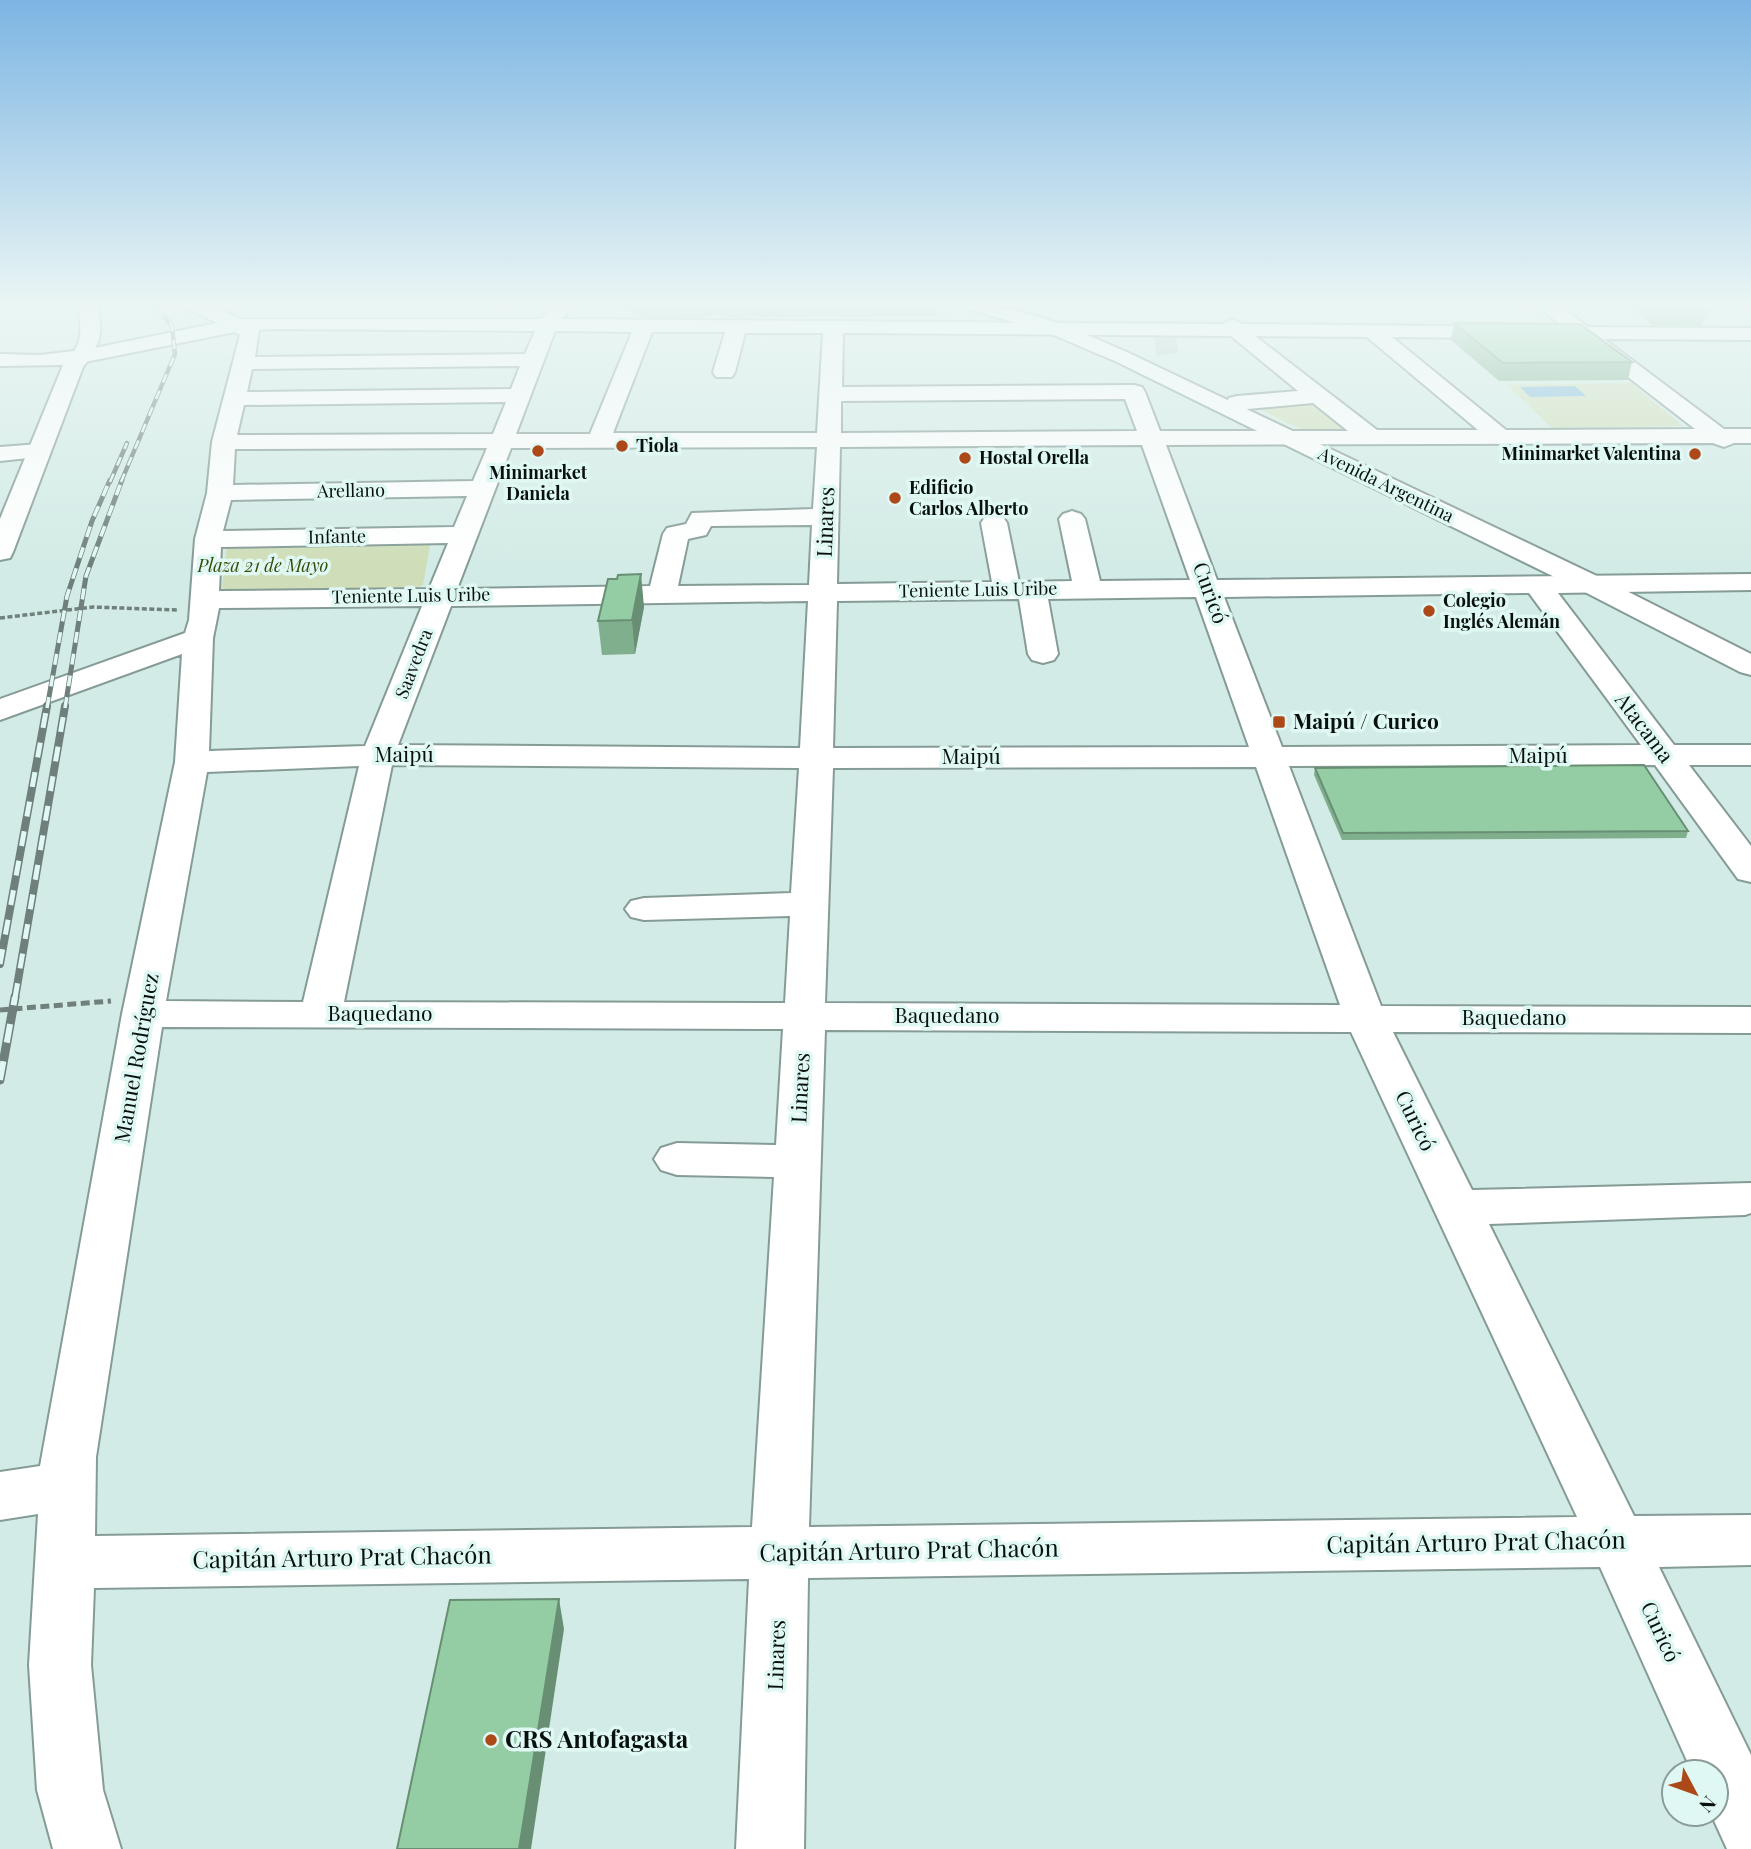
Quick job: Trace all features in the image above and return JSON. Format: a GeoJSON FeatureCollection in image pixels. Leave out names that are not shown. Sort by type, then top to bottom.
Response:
{"type":"FeatureCollection","features":[{"type":"Feature","properties":{"kind":"street"},"geometry":{"type":"LineString","coordinates":[[0,552],[63,391]]}},
{"type":"Feature","properties":{"kind":"street","name":"Manuel Rodríguez"},"geometry":{"type":"LineString","coordinates":[[87,1849],[70,1790],[60,1665],[68,1457],[145,1006],[192,762],[208,539],[220,493],[224,442],[235,391]]}},
{"type":"Feature","properties":{"kind":"street","name":"Saavedra"},"geometry":{"type":"LineString","coordinates":[[321,1014],[380,755],[521,391]]}},
{"type":"Feature","properties":{"kind":"street"},"geometry":{"type":"LineString","coordinates":[[599,440],[618,391]]}},
{"type":"Feature","properties":{"kind":"street"},"geometry":{"type":"LineString","coordinates":[[830,394],[859,391]]}},
{"type":"Feature","properties":{"kind":"street","name":"Curicó"},"geometry":{"type":"LineString","coordinates":[[1135,391],[1365,1017],[1751,1826]]}},
{"type":"Feature","properties":{"kind":"street","name":"Avenida Argentina"},"geometry":{"type":"LineString","coordinates":[[1186,391],[1298,438],[1605,584],[1751,649]]}},
{"type":"Feature","properties":{"kind":"street","name":"Avenida Argentina"},"geometry":{"type":"LineString","coordinates":[[1221,391],[1298,438]]}},
{"type":"Feature","properties":{"kind":"street"},"geometry":{"type":"LineString","coordinates":[[1313,391],[1372,438]]}},
{"type":"Feature","properties":{"kind":"street"},"geometry":{"type":"LineString","coordinates":[[1445,391],[1500,437]]}},
{"type":"Feature","properties":{"kind":"street"},"geometry":{"type":"LineString","coordinates":[[1659,391],[1751,459]]}},
{"type":"Feature","properties":{"kind":"street","name":"Linares"},"geometry":{"type":"LineString","coordinates":[[770,1849],[779,1552],[817,758],[830,394]]}},
{"type":"Feature","properties":{"kind":"street"},"geometry":{"type":"LineString","coordinates":[[233,399],[520,395]]}},
{"type":"Feature","properties":{"kind":"street"},"geometry":{"type":"LineString","coordinates":[[1237,403],[1319,396]]}},
{"type":"Feature","properties":{"kind":"street"},"geometry":{"type":"LineString","coordinates":[[224,442],[1751,436]]}},
{"type":"Feature","properties":{"kind":"street"},"geometry":{"type":"LineString","coordinates":[[0,454],[39,451]]}},
{"type":"Feature","properties":{"kind":"street","name":"Arellano"},"geometry":{"type":"LineString","coordinates":[[220,493],[483,488]]}},
{"type":"Feature","properties":{"kind":"street"},"geometry":{"type":"LineString","coordinates":[[662,594],[676,534],[697,529],[701,518],[826,517]]}},
{"type":"Feature","properties":{"kind":"street"},"geometry":{"type":"LineString","coordinates":[[1072,519],[1088,589]]}},
{"type":"Feature","properties":{"kind":"street"},"geometry":{"type":"LineString","coordinates":[[994,523],[1043,654]]}},
{"type":"Feature","properties":{"kind":"street","name":"Infante"},"geometry":{"type":"LineString","coordinates":[[208,539],[465,535]]}},
{"type":"Feature","properties":{"kind":"street","name":"Teniente Luis Uribe"},"geometry":{"type":"LineString","coordinates":[[203,616],[441,596],[1751,582]]}},
{"type":"Feature","properties":{"kind":"street","name":"Atacama"},"geometry":{"type":"LineString","coordinates":[[1537,584],[1751,871]]}},
{"type":"Feature","properties":{"kind":"street","name":"Avenida Argentina"},"geometry":{"type":"LineString","coordinates":[[1605,584],[1751,666]]}},
{"type":"Feature","properties":{"kind":"street"},"geometry":{"type":"LineString","coordinates":[[0,710],[203,616]]}},
{"type":"Feature","properties":{"kind":"street","name":"Maipú"},"geometry":{"type":"LineString","coordinates":[[192,762],[380,755],[817,758],[1751,755]]}},
{"type":"Feature","properties":{"kind":"street"},"geometry":{"type":"LineString","coordinates":[[643,909],[810,904]]}},
{"type":"Feature","properties":{"kind":"street","name":"Baquedano"},"geometry":{"type":"LineString","coordinates":[[145,1006],[321,1014],[1751,1020]]}},
{"type":"Feature","properties":{"kind":"street"},"geometry":{"type":"LineString","coordinates":[[677,1159],[797,1163]]}},
{"type":"Feature","properties":{"kind":"street"},"geometry":{"type":"LineString","coordinates":[[1457,1208],[1745,1198]]}},
{"type":"Feature","properties":{"kind":"street"},"geometry":{"type":"LineString","coordinates":[[0,1496],[68,1486]]}},
{"type":"Feature","properties":{"kind":"street","name":"Capitán Arturo Prat Chacón"},"geometry":{"type":"LineString","coordinates":[[66,1562],[1751,1540]]}},
{"type":"Feature","properties":{"kind":"path"},"geometry":{"type":"LineString","coordinates":[[0,618],[93,607],[203,616]]}},
{"type":"Feature","properties":{"kind":"path"},"geometry":{"type":"LineString","coordinates":[[0,1010],[145,1006]]}},
{"type":"Feature","properties":{"kind":"green space"},"geometry":{"type":"Polygon","coordinates":[[[1514,391],[1641,391],[1683,426],[1552,428],[1514,391]]]}},
{"type":"Feature","properties":{"kind":"green space"},"geometry":{"type":"Polygon","coordinates":[[[1312,402],[1354,431],[1313,435],[1253,406],[1312,402]]]}},
{"type":"Feature","properties":{"kind":"green space","name":"Plaza 21 de Mayo"},"geometry":{"type":"Polygon","coordinates":[[[431,540],[423,585],[415,588],[234,591],[222,588],[227,543],[431,540]]]}},
{"type":"Feature","properties":{"kind":"water"},"geometry":{"type":"Polygon","coordinates":[[[1524,391],[1581,391],[1586,396],[1530,397],[1524,391]]]}},
{"type":"Feature","properties":{"kind":"building"},"geometry":{"type":"Polygon","coordinates":[[[641,574],[632,620],[598,621],[608,579],[617,579],[618,575],[641,574]]]}},
{"type":"Feature","properties":{"kind":"building"},"geometry":{"type":"Polygon","coordinates":[[[1644,765],[1688,831],[1343,833],[1315,768],[1644,765]]]}},
{"type":"Feature","properties":{"kind":"building","name":"CRS Antofagasta"},"geometry":{"type":"Polygon","coordinates":[[[559,1599],[519,1849],[397,1849],[450,1600],[559,1599]]]}},
{"type":"Feature","properties":{"kind":"railway"},"geometry":{"type":"LineString","coordinates":[[121,482],[159,391]]}},
{"type":"Feature","properties":{"kind":"railway"},"geometry":{"type":"LineString","coordinates":[[110,482],[127,443]]}},
{"type":"Feature","properties":{"kind":"railway"},"geometry":{"type":"LineString","coordinates":[[47,708],[67,596],[92,521],[110,480]]}},
{"type":"Feature","properties":{"kind":"railway"},"geometry":{"type":"LineString","coordinates":[[65,708],[86,576],[122,480]]}},
{"type":"Feature","properties":{"kind":"railway"},"geometry":{"type":"LineString","coordinates":[[0,964],[47,706]]}},
{"type":"Feature","properties":{"kind":"railway"},"geometry":{"type":"LineString","coordinates":[[15,998],[65,706]]}},
{"type":"Feature","properties":{"kind":"railway"},"geometry":{"type":"LineString","coordinates":[[0,1080],[15,997]]}},
{"type":"Feature","properties":{"kind":"place","name":"Tiola"},"geometry":{"type":"Point","coordinates":[622,446]}},
{"type":"Feature","properties":{"kind":"place","name":"Minimarket Daniela"},"geometry":{"type":"Point","coordinates":[538,451]}},
{"type":"Feature","properties":{"kind":"place","name":"Minimarket Valentina"},"geometry":{"type":"Point","coordinates":[1695,454]}},
{"type":"Feature","properties":{"kind":"place","name":"Hostal Orella"},"geometry":{"type":"Point","coordinates":[965,458]}},
{"type":"Feature","properties":{"kind":"place","name":"Edificio Carlos Alberto"},"geometry":{"type":"Point","coordinates":[895,498]}},
{"type":"Feature","properties":{"kind":"place","name":"Colegio Inglés Alemán"},"geometry":{"type":"Point","coordinates":[1429,611]}},
{"type":"Feature","properties":{"kind":"place","name":"Maipú / Curico"},"geometry":{"type":"Point","coordinates":[1279,722]}},
{"type":"Feature","properties":{"kind":"place","name":"CRS Antofagasta"},"geometry":{"type":"Point","coordinates":[491,1740]}}]}
